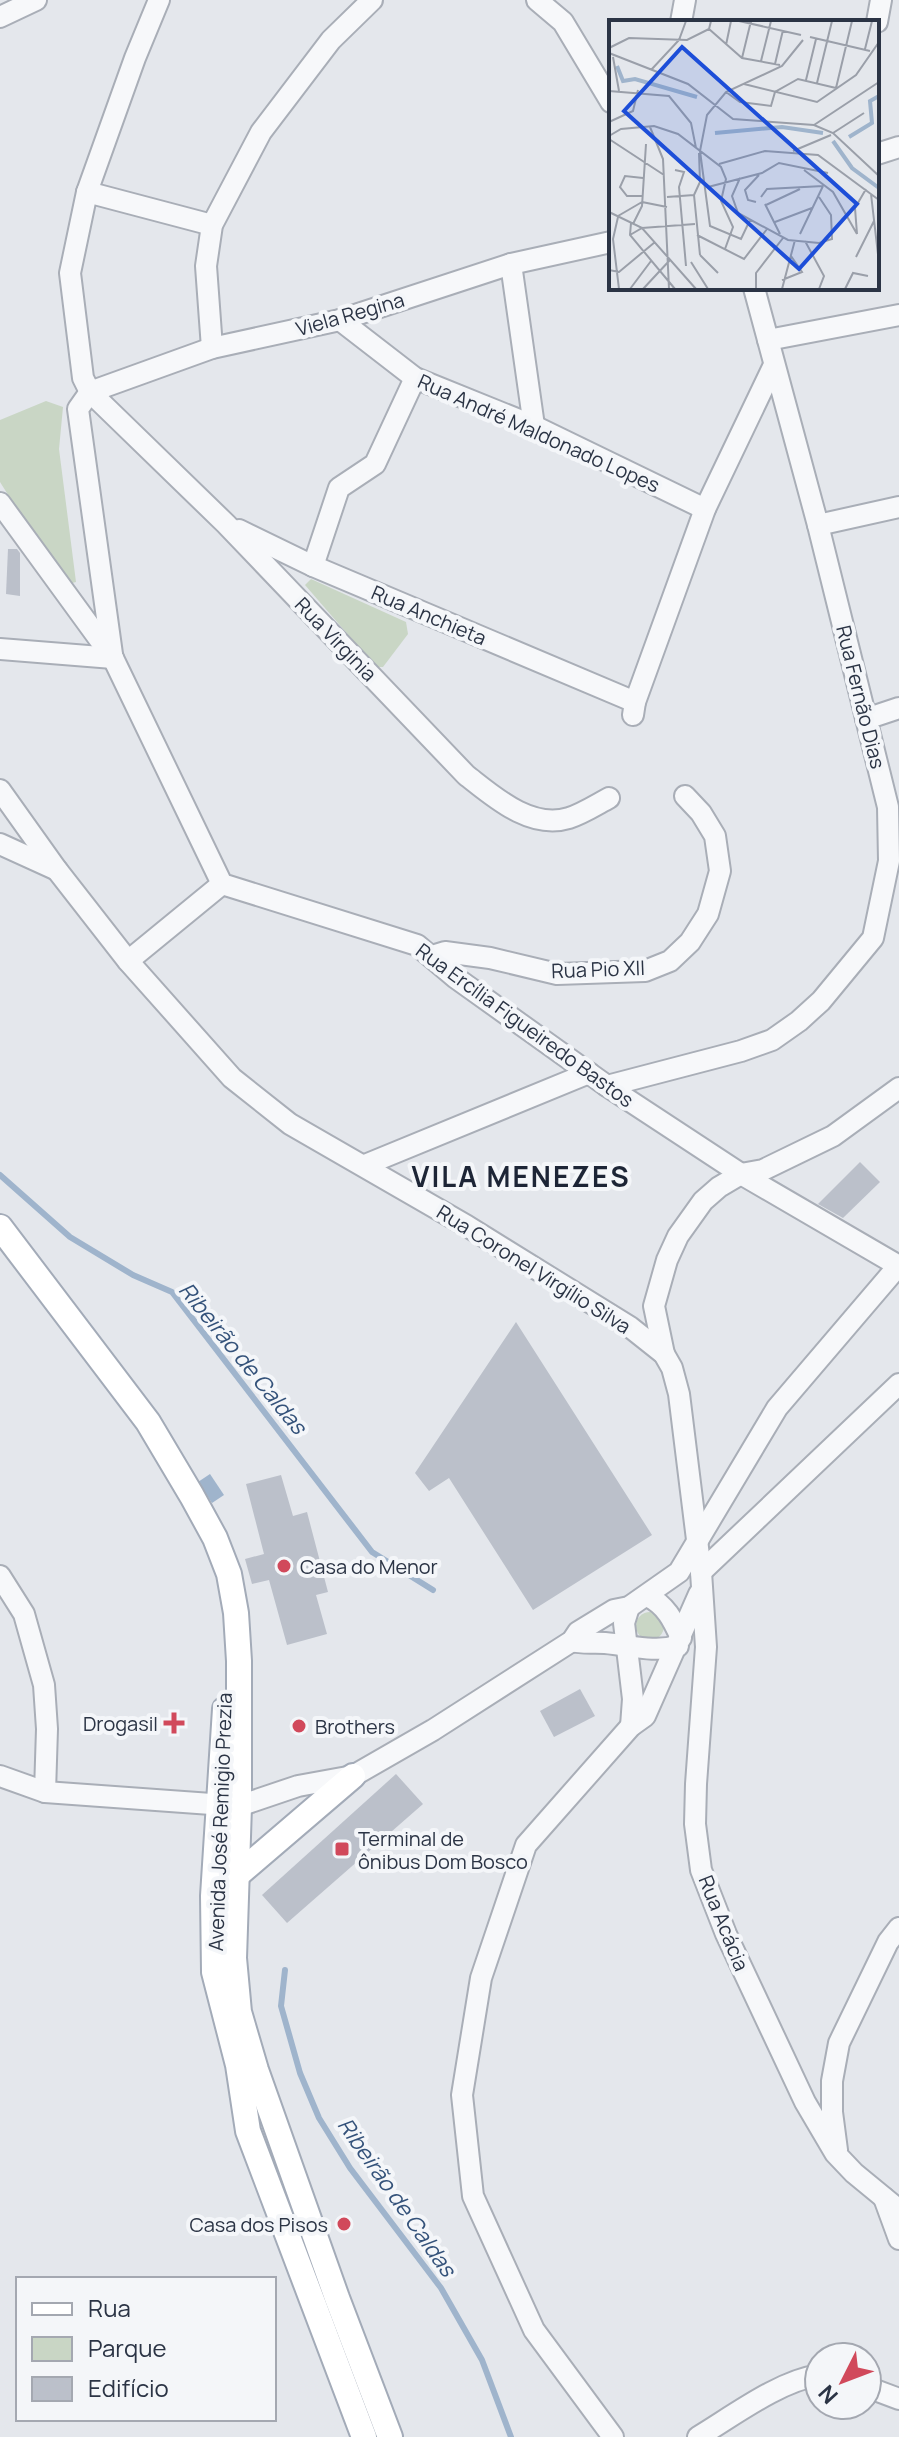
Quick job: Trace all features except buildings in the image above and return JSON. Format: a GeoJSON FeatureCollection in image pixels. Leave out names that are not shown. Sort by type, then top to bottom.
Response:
{"type":"FeatureCollection","features":[{"type":"Feature","properties":{"kind":"main road"},"geometry":{"type":"LineString","coordinates":[[0,1227],[148,1422],[215,1538],[229,1574],[236,1613],[239,1661],[229,1806]]}},
{"type":"Feature","properties":{"kind":"main road","name":"Avenida José Remigio Prezia"},"geometry":{"type":"LineString","coordinates":[[0,1248],[109,1389],[180,1501],[204,1546],[214,1577],[224,1667],[235,1877],[234,1958],[239,2012],[256,2070],[327,2270],[390,2437]]}},
{"type":"Feature","properties":{"kind":"main road"},"geometry":{"type":"LineString","coordinates":[[235,1877],[353,1776]]}},
{"type":"Feature","properties":{"kind":"main road","name":"Avenida José Remigio Prezia"},"geometry":{"type":"LineString","coordinates":[[229,1806],[213,1896],[214,1972],[238,2065],[248,2131],[364,2437]]}},
{"type":"Feature","properties":{"kind":"street"},"geometry":{"type":"LineString","coordinates":[[0,17],[36,0]]}},
{"type":"Feature","properties":{"kind":"street"},"geometry":{"type":"LineString","coordinates":[[113,658],[78,409],[90,392],[83,378],[70,273],[87,192],[159,0]]}},
{"type":"Feature","properties":{"kind":"street"},"geometry":{"type":"LineString","coordinates":[[212,348],[206,266],[212,225],[261,132],[331,40],[372,0]]}},
{"type":"Feature","properties":{"kind":"street"},"geometry":{"type":"LineString","coordinates":[[537,0],[563,22],[609,99]]}},
{"type":"Feature","properties":{"kind":"street"},"geometry":{"type":"LineString","coordinates":[[681,20],[685,0]]}},
{"type":"Feature","properties":{"kind":"street"},"geometry":{"type":"LineString","coordinates":[[877,20],[881,0]]}},
{"type":"Feature","properties":{"kind":"street"},"geometry":{"type":"LineString","coordinates":[[879,153],[899,147]]}},
{"type":"Feature","properties":{"kind":"street"},"geometry":{"type":"LineString","coordinates":[[87,192],[212,225]]}},
{"type":"Feature","properties":{"kind":"street","name":"Viela Regina"},"geometry":{"type":"LineString","coordinates":[[90,392],[212,348],[340,320],[511,264],[609,242]]}},
{"type":"Feature","properties":{"kind":"street"},"geometry":{"type":"LineString","coordinates":[[511,264],[534,426]]}},
{"type":"Feature","properties":{"kind":"street","name":"Rua Fernão Dias"},"geometry":{"type":"LineString","coordinates":[[607,1086],[741,1051],[772,1040],[799,1021],[821,1001],[873,938],[889,861],[888,807],[818,525],[755,290]]}},
{"type":"Feature","properties":{"kind":"street"},"geometry":{"type":"LineString","coordinates":[[768,340],[899,315]]}},
{"type":"Feature","properties":{"kind":"street","name":"Rua André Maldonado Lopes"},"geometry":{"type":"LineString","coordinates":[[340,320],[415,378],[534,426],[705,509]]}},
{"type":"Feature","properties":{"kind":"street"},"geometry":{"type":"LineString","coordinates":[[705,509],[773,367]]}},
{"type":"Feature","properties":{"kind":"street"},"geometry":{"type":"LineString","coordinates":[[313,566],[339,488],[375,464],[415,378]]}},
{"type":"Feature","properties":{"kind":"street","name":"Rua Virginia"},"geometry":{"type":"LineString","coordinates":[[90,392],[226,524],[466,775],[504,805],[539,819],[567,819],[609,798]]}},
{"type":"Feature","properties":{"kind":"street"},"geometry":{"type":"LineString","coordinates":[[0,503],[113,658],[222,884],[128,961]]}},
{"type":"Feature","properties":{"kind":"street"},"geometry":{"type":"LineString","coordinates":[[818,525],[899,507]]}},
{"type":"Feature","properties":{"kind":"street","name":"Rua Anchieta"},"geometry":{"type":"LineString","coordinates":[[226,524],[313,566],[634,708],[705,509]]}},
{"type":"Feature","properties":{"kind":"street"},"geometry":{"type":"LineString","coordinates":[[0,649],[113,658]]}},
{"type":"Feature","properties":{"kind":"street"},"geometry":{"type":"LineString","coordinates":[[866,719],[899,708]]}},
{"type":"Feature","properties":{"kind":"street","name":"Rua Coronel Virgílio Silva"},"geometry":{"type":"LineString","coordinates":[[0,790],[128,961],[249,1093],[290,1124],[365,1165],[630,1327],[664,1354]]}},
{"type":"Feature","properties":{"kind":"street","name":"Rua Pio XII"},"geometry":{"type":"LineString","coordinates":[[432,956],[445,952],[490,958],[557,974],[645,971],[670,961],[690,942],[708,914],[720,871],[715,836],[701,813],[685,796]]}},
{"type":"Feature","properties":{"kind":"street"},"geometry":{"type":"LineString","coordinates":[[0,836],[19,816]]}},
{"type":"Feature","properties":{"kind":"street"},"geometry":{"type":"LineString","coordinates":[[0,844],[57,870]]}},
{"type":"Feature","properties":{"kind":"street","name":"Rua Ercília Figueiredo Bastos"},"geometry":{"type":"LineString","coordinates":[[222,884],[417,945],[456,978],[607,1086],[741,1174],[899,1265]]}},
{"type":"Feature","properties":{"kind":"street"},"geometry":{"type":"LineString","coordinates":[[365,1165],[589,1073]]}},
{"type":"Feature","properties":{"kind":"street"},"geometry":{"type":"LineString","coordinates":[[613,2437],[534,2330],[473,2196],[462,2095],[481,1978],[526,1845],[631,1726],[645,1716],[680,1642],[701,1579],[679,1394],[672,1368],[664,1354],[654,1306],[667,1260],[678,1236],[703,1201],[719,1187],[741,1174],[763,1170],[833,1136],[899,1088]]}},
{"type":"Feature","properties":{"kind":"street"},"geometry":{"type":"LineString","coordinates":[[0,1776],[45,1792],[229,1806],[298,1786],[353,1776],[433,1730],[572,1641],[578,1632],[614,1610],[629,1607],[679,1572],[777,1408],[899,1265]]}},
{"type":"Feature","properties":{"kind":"street"},"geometry":{"type":"LineString","coordinates":[[701,1579],[899,1384]]}},
{"type":"Feature","properties":{"kind":"street"},"geometry":{"type":"LineString","coordinates":[[0,1576],[24,1614],[44,1685],[47,1729],[45,1792]]}},
{"type":"Feature","properties":{"kind":"street","name":"Rua Acácia"},"geometry":{"type":"LineString","coordinates":[[701,1579],[706,1647],[695,1824],[701,1870],[726,1934],[805,2102],[835,2153],[892,2204]]}},
{"type":"Feature","properties":{"kind":"street"},"geometry":{"type":"LineString","coordinates":[[647,1596],[669,1613],[680,1642]]}},
{"type":"Feature","properties":{"kind":"street"},"geometry":{"type":"LineString","coordinates":[[629,1607],[624,1623],[633,1699],[631,1726]]}},
{"type":"Feature","properties":{"kind":"street"},"geometry":{"type":"LineString","coordinates":[[572,1641],[648,1649],[680,1642]]}},
{"type":"Feature","properties":{"kind":"street"},"geometry":{"type":"LineString","coordinates":[[835,2153],[838,2143],[832,2112],[832,2081],[839,2043],[888,1942],[899,1928]]}},
{"type":"Feature","properties":{"kind":"street"},"geometry":{"type":"LineString","coordinates":[[892,2204],[899,2239]]}},
{"type":"Feature","properties":{"kind":"street"},"geometry":{"type":"LineString","coordinates":[[698,2437],[763,2398],[803,2380]]}},
{"type":"Feature","properties":{"kind":"green space"},"geometry":{"type":"Polygon","coordinates":[[[46,401],[63,407],[59,449],[76,582],[65,585],[0,482],[0,420],[46,401]]]}},
{"type":"Feature","properties":{"kind":"green space"},"geometry":{"type":"Polygon","coordinates":[[[311,579],[406,622],[408,634],[383,667],[376,667],[305,585],[311,579]]]}},
{"type":"Feature","properties":{"kind":"green space"},"geometry":{"type":"Polygon","coordinates":[[[650,1612],[660,1616],[664,1626],[660,1636],[650,1640],[640,1636],[636,1626],[640,1616],[650,1612]]]}},
{"type":"Feature","properties":{"kind":"water"},"geometry":{"type":"Polygon","coordinates":[[[210,1474],[224,1495],[212,1503],[198,1482],[210,1474]]]}},
{"type":"Feature","properties":{"kind":"waterway","name":"Ribeirão de Caldas"},"geometry":{"type":"LineString","coordinates":[[0,1175],[70,1237],[133,1275],[172,1292],[372,1552],[433,1590]]}},
{"type":"Feature","properties":{"kind":"waterway","name":"Ribeirão de Caldas"},"geometry":{"type":"LineString","coordinates":[[285,1970],[281,2006],[300,2073],[319,2118],[350,2168],[441,2288],[482,2360],[511,2437]]}},
{"type":"Feature","properties":{"kind":"place","name":"Casa do Menor"},"geometry":{"type":"Point","coordinates":[284,1566]}},
{"type":"Feature","properties":{"kind":"place","name":"Drogasil"},"geometry":{"type":"Point","coordinates":[174,1723]}},
{"type":"Feature","properties":{"kind":"place","name":"Brothers"},"geometry":{"type":"Point","coordinates":[299,1726]}},
{"type":"Feature","properties":{"kind":"place","name":"Terminal de ônibus Dom Bosco"},"geometry":{"type":"Point","coordinates":[342,1849]}},
{"type":"Feature","properties":{"kind":"place","name":"Casa dos Pisos"},"geometry":{"type":"Point","coordinates":[344,2224]}},
{"type":"Feature","properties":{"kind":"district","name":"VILA MENEZES"},"geometry":{"type":"Point","coordinates":[521,1176]}}]}
